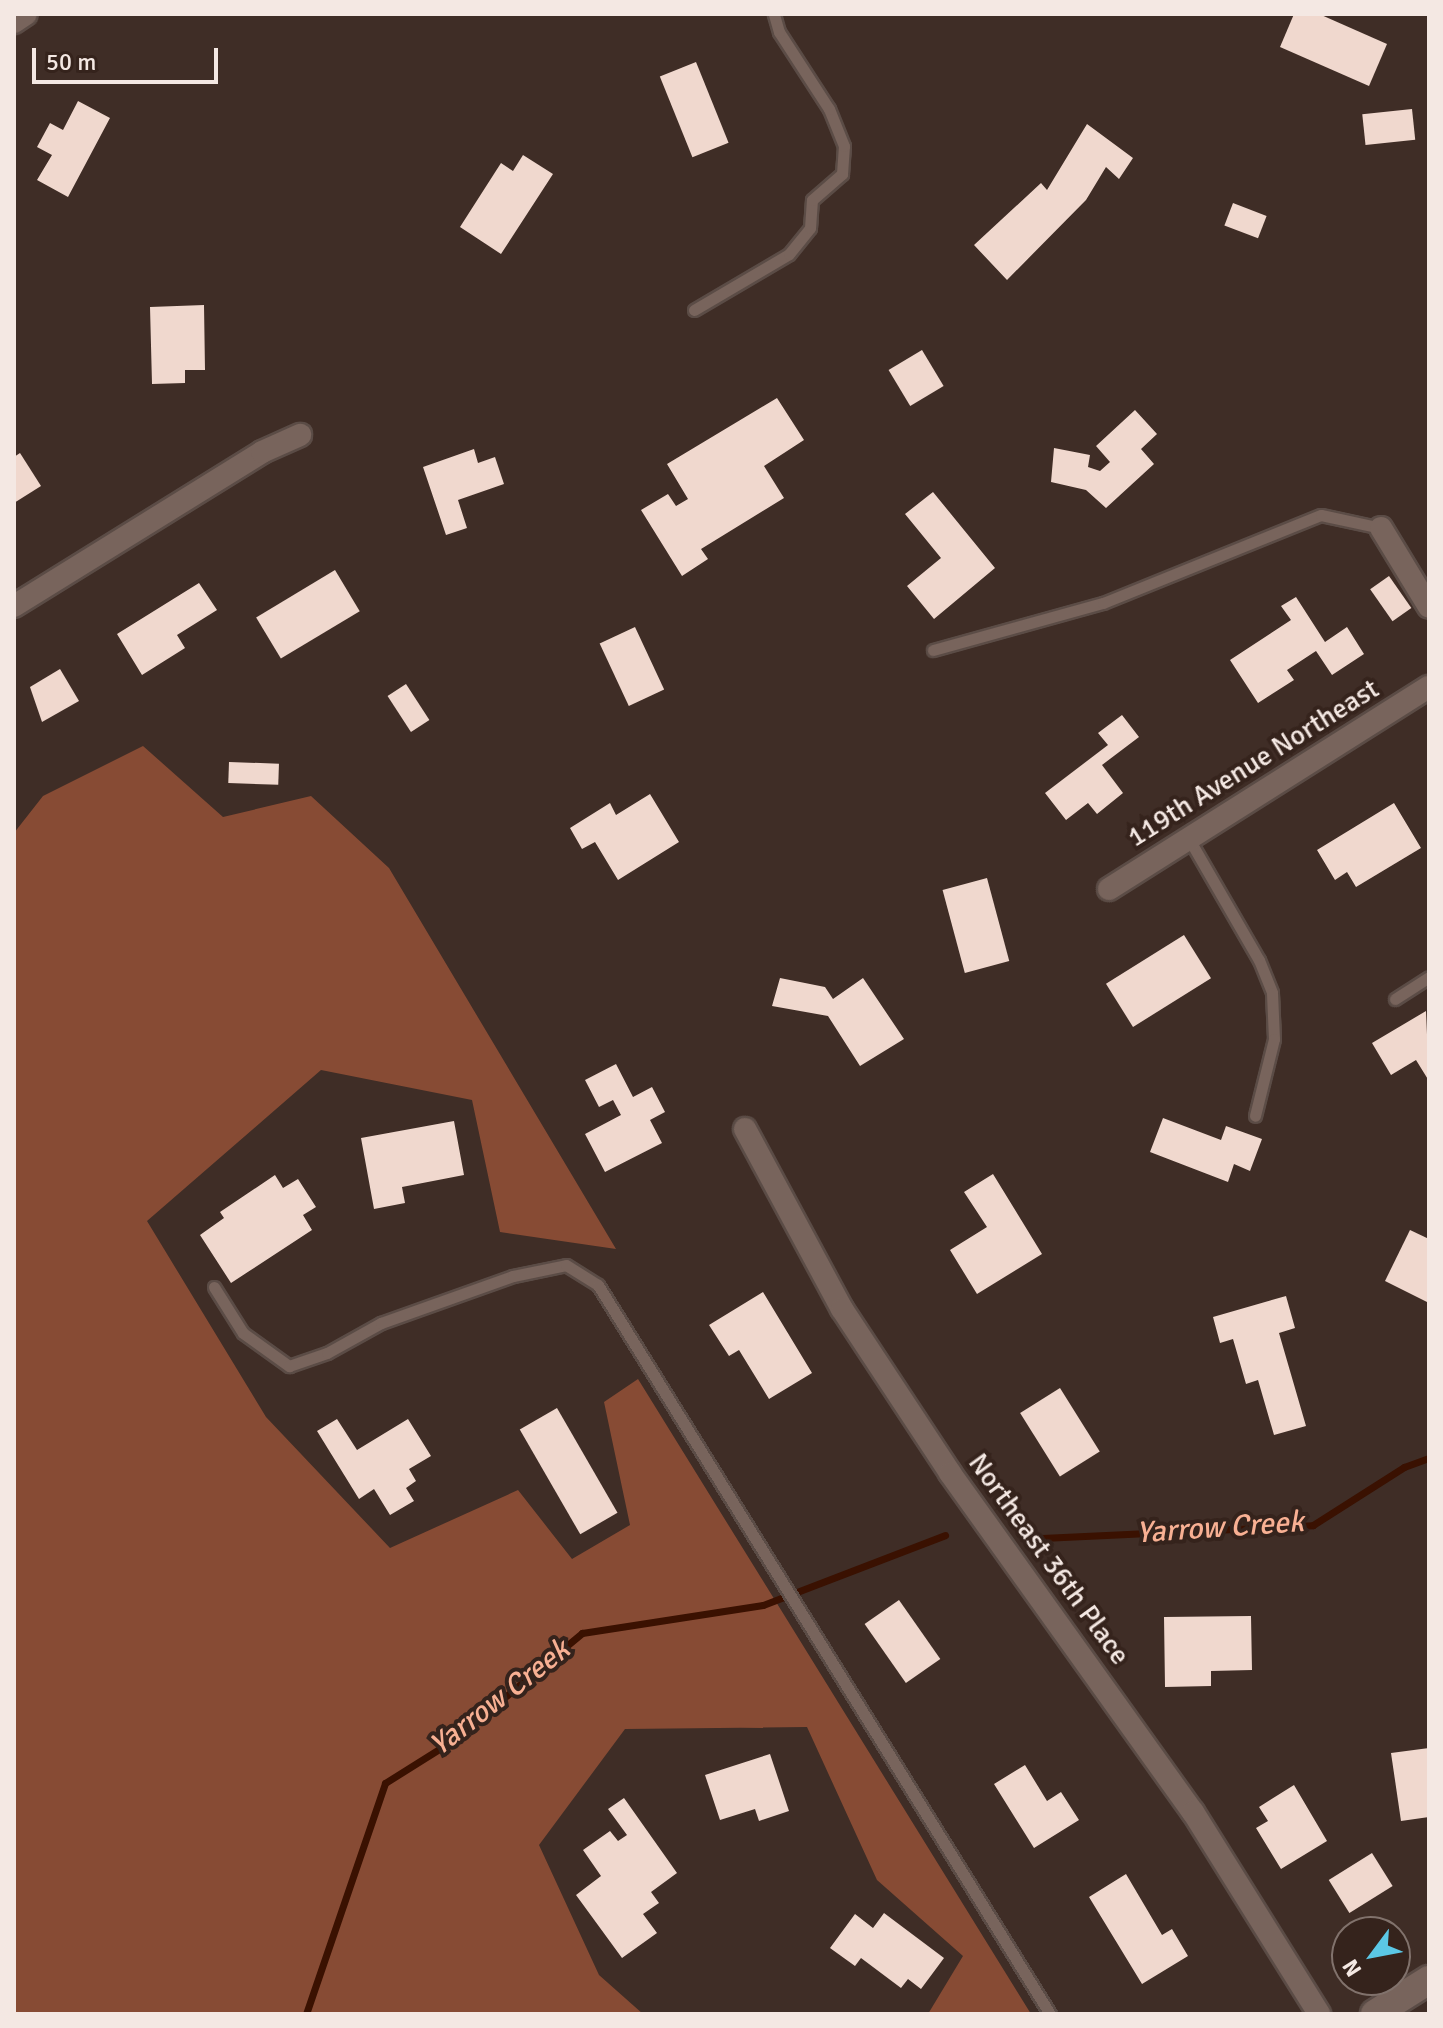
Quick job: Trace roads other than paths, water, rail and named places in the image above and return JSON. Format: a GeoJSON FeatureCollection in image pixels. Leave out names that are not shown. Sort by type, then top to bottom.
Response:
{"type":"FeatureCollection","features":[{"type":"Feature","properties":{"kind":"street"},"geometry":{"type":"LineString","coordinates":[[14,22],[26,14]]}},
{"type":"Feature","properties":{"kind":"street"},"geometry":{"type":"LineString","coordinates":[[14,606],[262,452],[300,435]]}},
{"type":"Feature","properties":{"kind":"street"},"geometry":{"type":"LineString","coordinates":[[1381,528],[1429,607]]}},
{"type":"Feature","properties":{"kind":"street","name":"119th Avenue Northeast"},"geometry":{"type":"LineString","coordinates":[[1109,889],[1429,687]]}},
{"type":"Feature","properties":{"kind":"street","name":"Northeast 36th Place"},"geometry":{"type":"LineString","coordinates":[[745,1129],[842,1309],[950,1473],[1193,1812],[1319,2014]]}},
{"type":"Feature","properties":{"kind":"street"},"geometry":{"type":"LineString","coordinates":[[1375,2014],[1429,1980]]}},
{"type":"Feature","properties":{"kind":"lane"},"geometry":{"type":"LineString","coordinates":[[694,310],[789,254],[810,228],[812,200],[842,174],[844,146],[829,109],[779,32],[774,14]]}},
{"type":"Feature","properties":{"kind":"lane"},"geometry":{"type":"LineString","coordinates":[[933,650],[1103,603],[1321,515],[1381,528]]}},
{"type":"Feature","properties":{"kind":"lane"},"geometry":{"type":"LineString","coordinates":[[1189,839],[1259,960],[1272,993],[1274,1039],[1255,1116]]}},
{"type":"Feature","properties":{"kind":"lane"},"geometry":{"type":"LineString","coordinates":[[1395,999],[1429,977]]}},
{"type":"Feature","properties":{"kind":"lane"},"geometry":{"type":"LineString","coordinates":[[214,1287],[243,1333],[289,1366],[327,1353],[381,1323],[513,1276],[566,1265],[598,1285],[1050,2014]]}},
{"type":"Feature","properties":{"kind":"waterway","name":"Yarrow Creek"},"geometry":{"type":"LineString","coordinates":[[1042,1538],[1313,1525],[1404,1467],[1429,1458]]}},
{"type":"Feature","properties":{"kind":"waterway","name":"Yarrow Creek"},"geometry":{"type":"LineString","coordinates":[[306,2014],[385,1783],[452,1741],[582,1633],[763,1605],[945,1535]]}}]}
